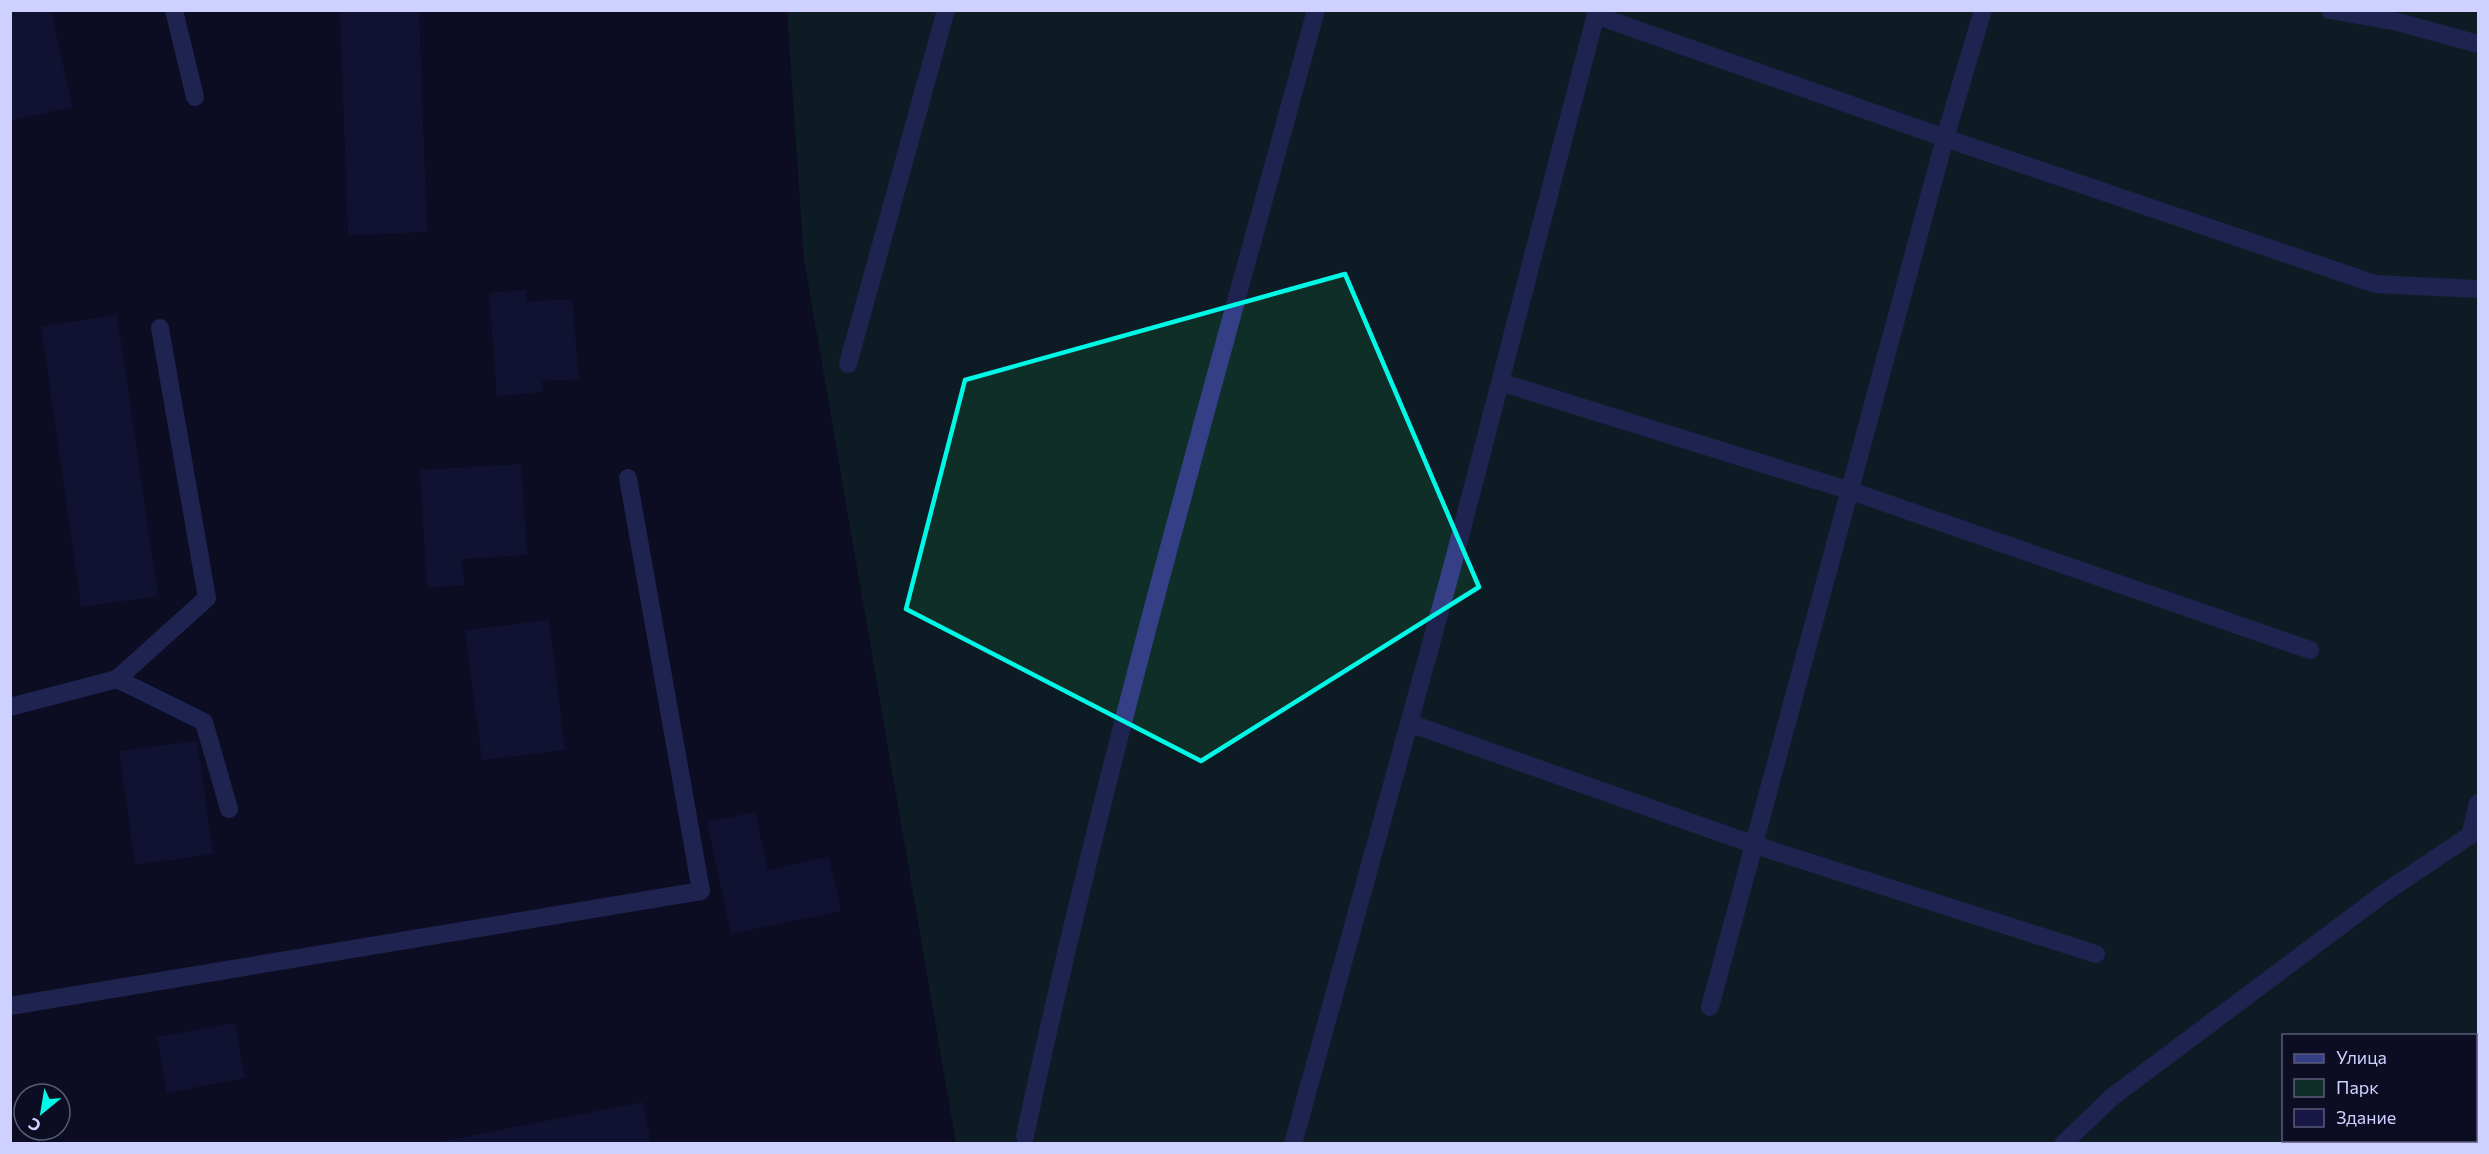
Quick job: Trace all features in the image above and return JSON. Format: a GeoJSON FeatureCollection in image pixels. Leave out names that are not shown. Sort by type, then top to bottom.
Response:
{"type":"FeatureCollection","features":[{"type":"Feature","properties":{"kind":"street"},"geometry":{"type":"LineString","coordinates":[[174,10],[195,97]]}},
{"type":"Feature","properties":{"kind":"street"},"geometry":{"type":"LineString","coordinates":[[848,364],[946,10]]}},
{"type":"Feature","properties":{"kind":"street"},"geometry":{"type":"LineString","coordinates":[[1025,1136],[1052,1008],[1132,681],[1316,10]]}},
{"type":"Feature","properties":{"kind":"street"},"geometry":{"type":"LineString","coordinates":[[1710,1007],[1945,138],[1983,10]]}},
{"type":"Feature","properties":{"kind":"street"},"geometry":{"type":"LineString","coordinates":[[2330,10],[2398,22],[2478,44]]}},
{"type":"Feature","properties":{"kind":"street"},"geometry":{"type":"LineString","coordinates":[[1293,1143],[1409,723],[1596,13],[1945,138],[2375,284],[2478,289]]}},
{"type":"Feature","properties":{"kind":"street"},"geometry":{"type":"LineString","coordinates":[[10,707],[117,679],[207,598],[160,328]]}},
{"type":"Feature","properties":{"kind":"street"},"geometry":{"type":"LineString","coordinates":[[1500,382],[1851,490],[2310,650]]}},
{"type":"Feature","properties":{"kind":"street"},"geometry":{"type":"LineString","coordinates":[[10,1006],[701,891],[628,478]]}},
{"type":"Feature","properties":{"kind":"street"},"geometry":{"type":"LineString","coordinates":[[117,679],[204,722],[229,809]]}},
{"type":"Feature","properties":{"kind":"street"},"geometry":{"type":"LineString","coordinates":[[1409,723],[1755,845],[2096,954]]}},
{"type":"Feature","properties":{"kind":"street"},"geometry":{"type":"LineString","coordinates":[[2063,1143],[2112,1097],[2387,891],[2474,833],[2478,803]]}},
{"type":"Feature","properties":{"kind":"highlighted area"},"geometry":{"type":"Polygon","coordinates":[[[1345,274],[1479,587],[1201,761],[906,609],[965,380],[1345,274]]]}},
{"type":"Feature","properties":{"kind":"green space"},"geometry":{"type":"Polygon","coordinates":[[[787,11],[2478,11],[2478,1138],[2477,1034],[2282,1034],[2282,1142],[2458,1142],[2446,1144],[956,1143],[804,259],[787,11]]]}},
{"type":"Feature","properties":{"kind":"building"},"geometry":{"type":"Polygon","coordinates":[[[10,10],[51,10],[72,107],[10,121],[10,10]]]}},
{"type":"Feature","properties":{"kind":"building"},"geometry":{"type":"Polygon","coordinates":[[[340,10],[419,10],[427,232],[348,235],[340,10]]]}},
{"type":"Feature","properties":{"kind":"building"},"geometry":{"type":"Polygon","coordinates":[[[526,290],[527,302],[572,299],[579,379],[542,381],[543,392],[497,396],[489,293],[526,290]]]}},
{"type":"Feature","properties":{"kind":"building"},"geometry":{"type":"Polygon","coordinates":[[[117,315],[158,596],[81,607],[41,326],[117,315]]]}},
{"type":"Feature","properties":{"kind":"building"},"geometry":{"type":"Polygon","coordinates":[[[521,464],[527,555],[462,559],[464,585],[427,588],[420,470],[521,464]]]}},
{"type":"Feature","properties":{"kind":"building"},"geometry":{"type":"Polygon","coordinates":[[[549,620],[565,750],[482,760],[465,630],[549,620]]]}},
{"type":"Feature","properties":{"kind":"building"},"geometry":{"type":"Polygon","coordinates":[[[197,741],[213,854],[135,865],[119,751],[197,741]]]}},
{"type":"Feature","properties":{"kind":"building"},"geometry":{"type":"Polygon","coordinates":[[[755,812],[768,870],[829,857],[841,911],[731,934],[707,822],[755,812]]]}},
{"type":"Feature","properties":{"kind":"building"},"geometry":{"type":"Polygon","coordinates":[[[235,1023],[245,1078],[167,1093],[157,1037],[235,1023]]]}},
{"type":"Feature","properties":{"kind":"building"},"geometry":{"type":"Polygon","coordinates":[[[643,1102],[651,1144],[438,1144],[438,1142],[643,1102]]]}}]}
